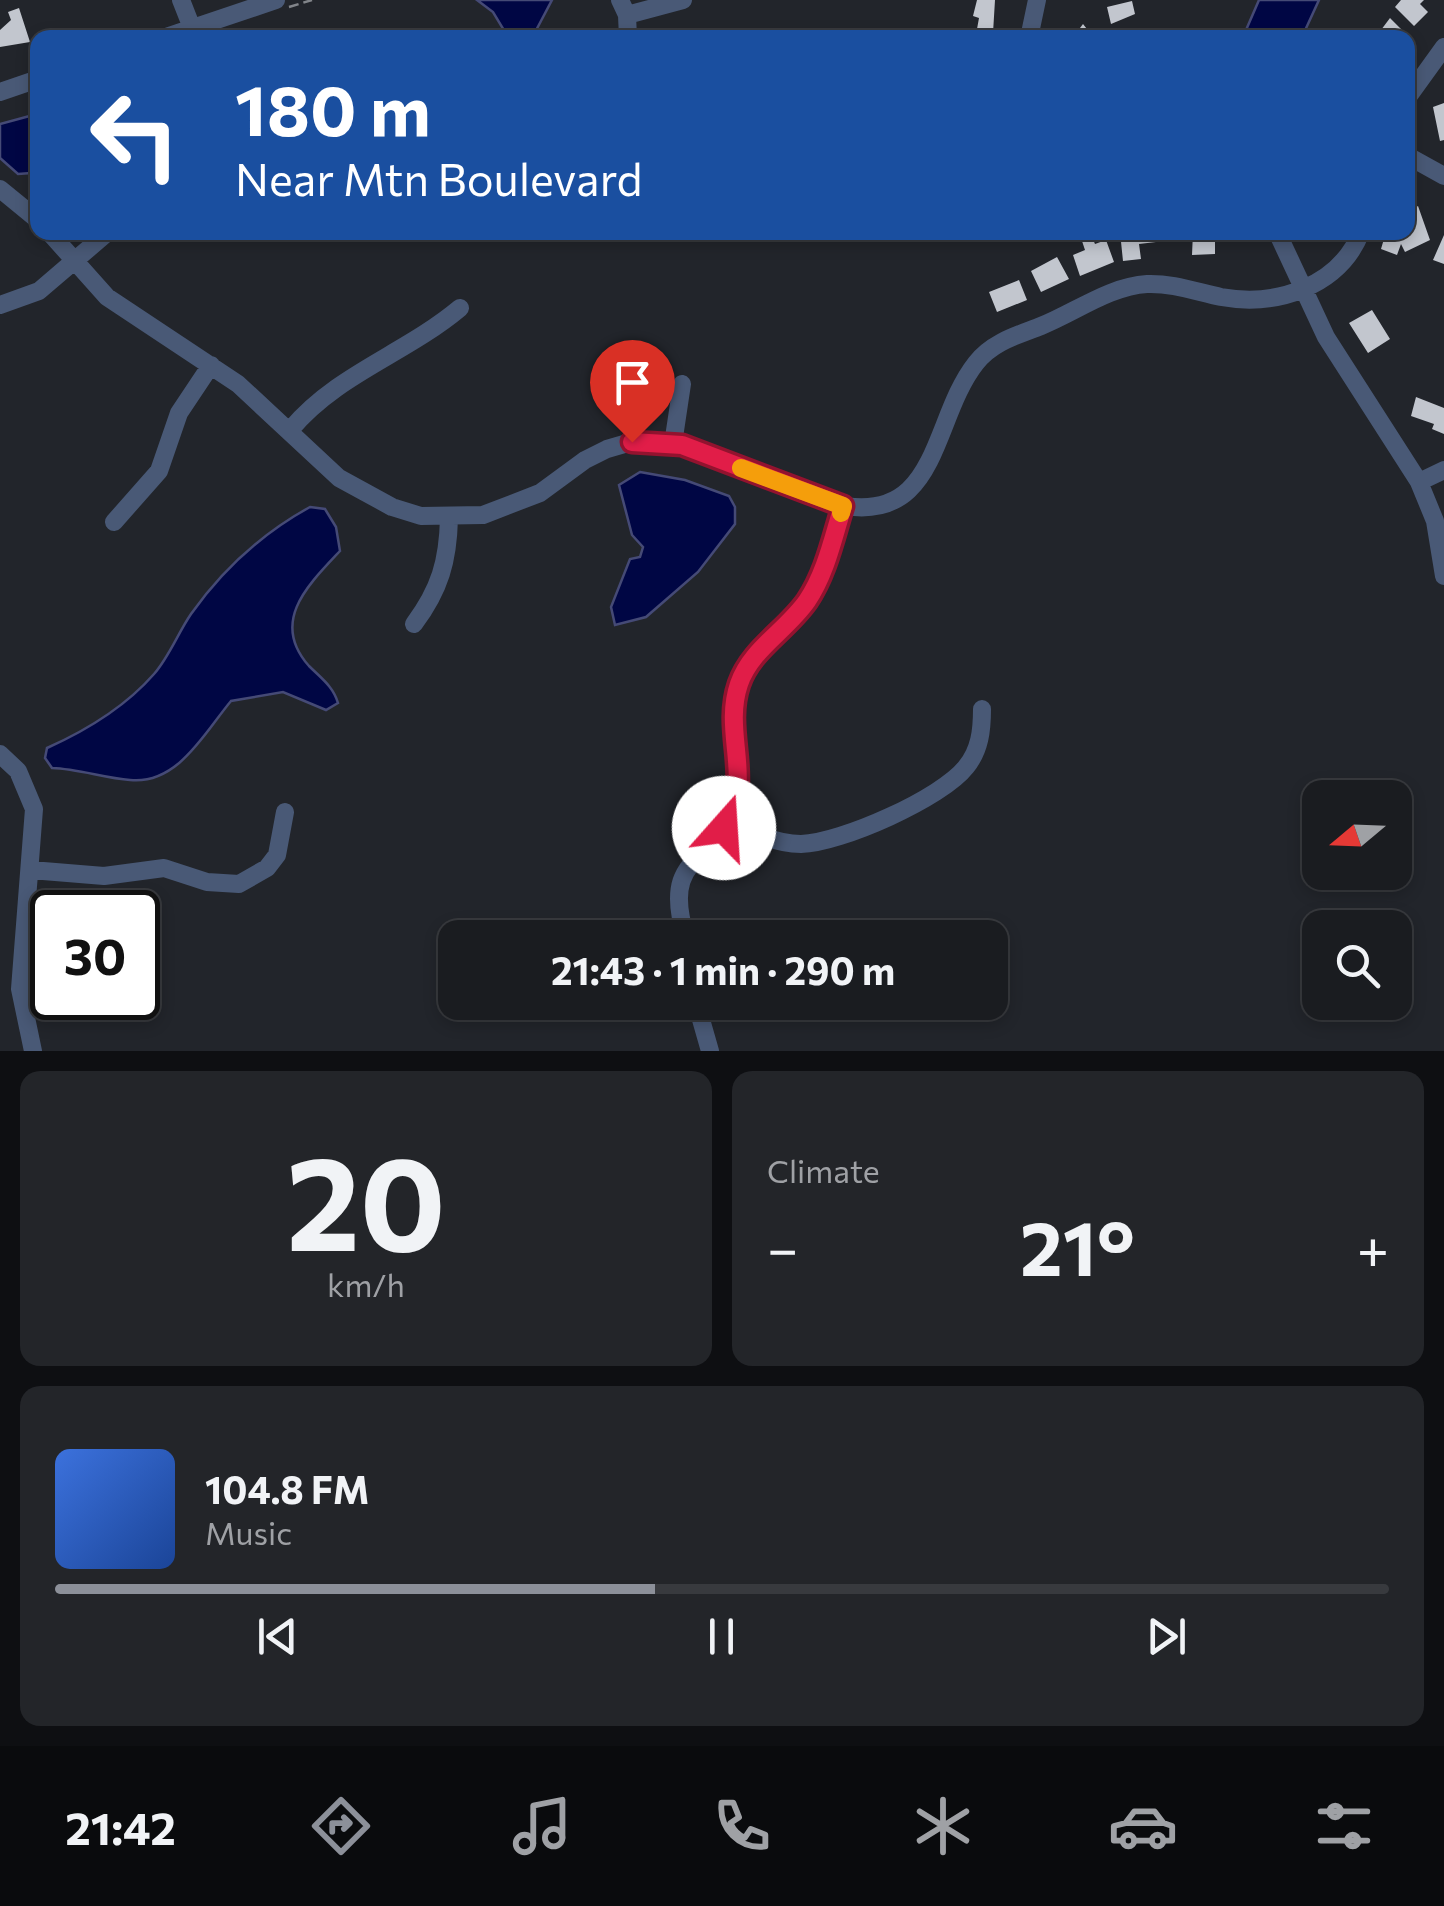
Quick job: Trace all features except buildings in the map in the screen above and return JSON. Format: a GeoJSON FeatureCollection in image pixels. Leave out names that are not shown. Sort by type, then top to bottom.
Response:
{"type":"FeatureCollection","features":[{"type":"Feature","properties":{"kind":"street"},"geometry":{"type":"LineString","coordinates":[[182,0],[192,28]]}},
{"type":"Feature","properties":{"kind":"street"},"geometry":{"type":"LineString","coordinates":[[186,30],[276,0]]}},
{"type":"Feature","properties":{"kind":"street"},"geometry":{"type":"LineString","coordinates":[[624,8],[683,0]]}},
{"type":"Feature","properties":{"kind":"street"},"geometry":{"type":"LineString","coordinates":[[1031,30],[1037,0]]}},
{"type":"Feature","properties":{"kind":"street"},"geometry":{"type":"LineString","coordinates":[[1415,87],[1444,47]]}},
{"type":"Feature","properties":{"kind":"street"},"geometry":{"type":"LineString","coordinates":[[0,92],[30,82]]}},
{"type":"Feature","properties":{"kind":"street"},"geometry":{"type":"LineString","coordinates":[[1415,160],[1444,176]]}},
{"type":"Feature","properties":{"kind":"street"},"geometry":{"type":"LineString","coordinates":[[0,189],[30,213]]}},
{"type":"Feature","properties":{"kind":"street"},"geometry":{"type":"LineString","coordinates":[[56,240],[107,297],[211,366],[291,429],[339,478],[364,496],[422,516],[449,518],[512,506],[607,450],[632,442],[673,444],[843,506],[871,506],[908,490],[934,457],[976,363],[1006,340],[1118,291],[1145,284],[1266,300],[1303,290],[1342,263],[1356,240]]}},
{"type":"Feature","properties":{"kind":"street"},"geometry":{"type":"LineString","coordinates":[[0,305],[39,291],[99,240]]}},
{"type":"Feature","properties":{"kind":"street"},"geometry":{"type":"LineString","coordinates":[[1281,240],[1326,338],[1420,482],[1435,521],[1444,576]]}},
{"type":"Feature","properties":{"kind":"street"},"geometry":{"type":"LineString","coordinates":[[291,429],[330,390],[411,347],[460,308]]}},
{"type":"Feature","properties":{"kind":"street"},"geometry":{"type":"LineString","coordinates":[[114,522],[159,471],[179,413],[211,366]]}},
{"type":"Feature","properties":{"kind":"street"},"geometry":{"type":"LineString","coordinates":[[673,444],[682,384]]}},
{"type":"Feature","properties":{"kind":"street"},"geometry":{"type":"LineString","coordinates":[[1420,482],[1444,470]]}},
{"type":"Feature","properties":{"kind":"street"},"geometry":{"type":"LineString","coordinates":[[682,920],[679,909],[686,871],[730,820],[740,791],[732,727],[740,681],[751,659],[808,600],[822,574],[843,506]]}},
{"type":"Feature","properties":{"kind":"street"},"geometry":{"type":"LineString","coordinates":[[414,624],[431,602],[446,566],[449,518]]}},
{"type":"Feature","properties":{"kind":"street"},"geometry":{"type":"LineString","coordinates":[[730,820],[776,841],[825,842],[850,833],[954,780],[977,748],[982,709]]}},
{"type":"Feature","properties":{"kind":"street"},"geometry":{"type":"LineString","coordinates":[[0,754],[18,771],[34,810],[20,989],[34,1051]]}},
{"type":"Feature","properties":{"kind":"street"},"geometry":{"type":"LineString","coordinates":[[30,870],[104,876],[164,868],[206,882],[239,884],[267,868],[276,855],[286,812]]}},
{"type":"Feature","properties":{"kind":"street"},"geometry":{"type":"LineString","coordinates":[[701,1020],[710,1051]]}},
{"type":"Feature","properties":{"kind":"shaded area"},"geometry":{"type":"Polygon","coordinates":[[[477,0],[552,0],[536,30],[504,30],[493,12],[477,0]]]}},
{"type":"Feature","properties":{"kind":"shaded area"},"geometry":{"type":"Polygon","coordinates":[[[1259,0],[1319,0],[1305,30],[1246,30],[1259,0]]]}},
{"type":"Feature","properties":{"kind":"shaded area"},"geometry":{"type":"Polygon","coordinates":[[[30,116],[30,173],[18,174],[0,158],[0,124],[30,116]]]}},
{"type":"Feature","properties":{"kind":"shaded area"},"geometry":{"type":"Polygon","coordinates":[[[640,472],[685,480],[729,496],[735,507],[735,524],[698,572],[646,617],[615,625],[611,607],[630,559],[640,557],[643,547],[632,535],[619,485],[640,472]]]}},
{"type":"Feature","properties":{"kind":"shaded area"},"geometry":{"type":"Polygon","coordinates":[[[310,507],[325,509],[336,527],[340,551],[305,591],[293,620],[293,634],[298,650],[330,687],[338,703],[326,710],[283,692],[231,701],[189,754],[162,774],[147,779],[120,779],[52,768],[45,758],[47,748],[104,717],[131,697],[154,674],[191,614],[230,567],[275,529],[310,507]]]}},
{"type":"Feature","properties":{"kind":"slow traffic"},"geometry":{"type":"LineString","coordinates":[[741,468],[843,506],[841,513]]}},
{"type":"Feature","properties":{"kind":"route"},"geometry":{"type":"LineString","coordinates":[[632,442],[682,445],[843,506],[822,574],[808,600],[751,659],[740,681],[732,727],[741,770],[740,791],[724,828]]}}]}
